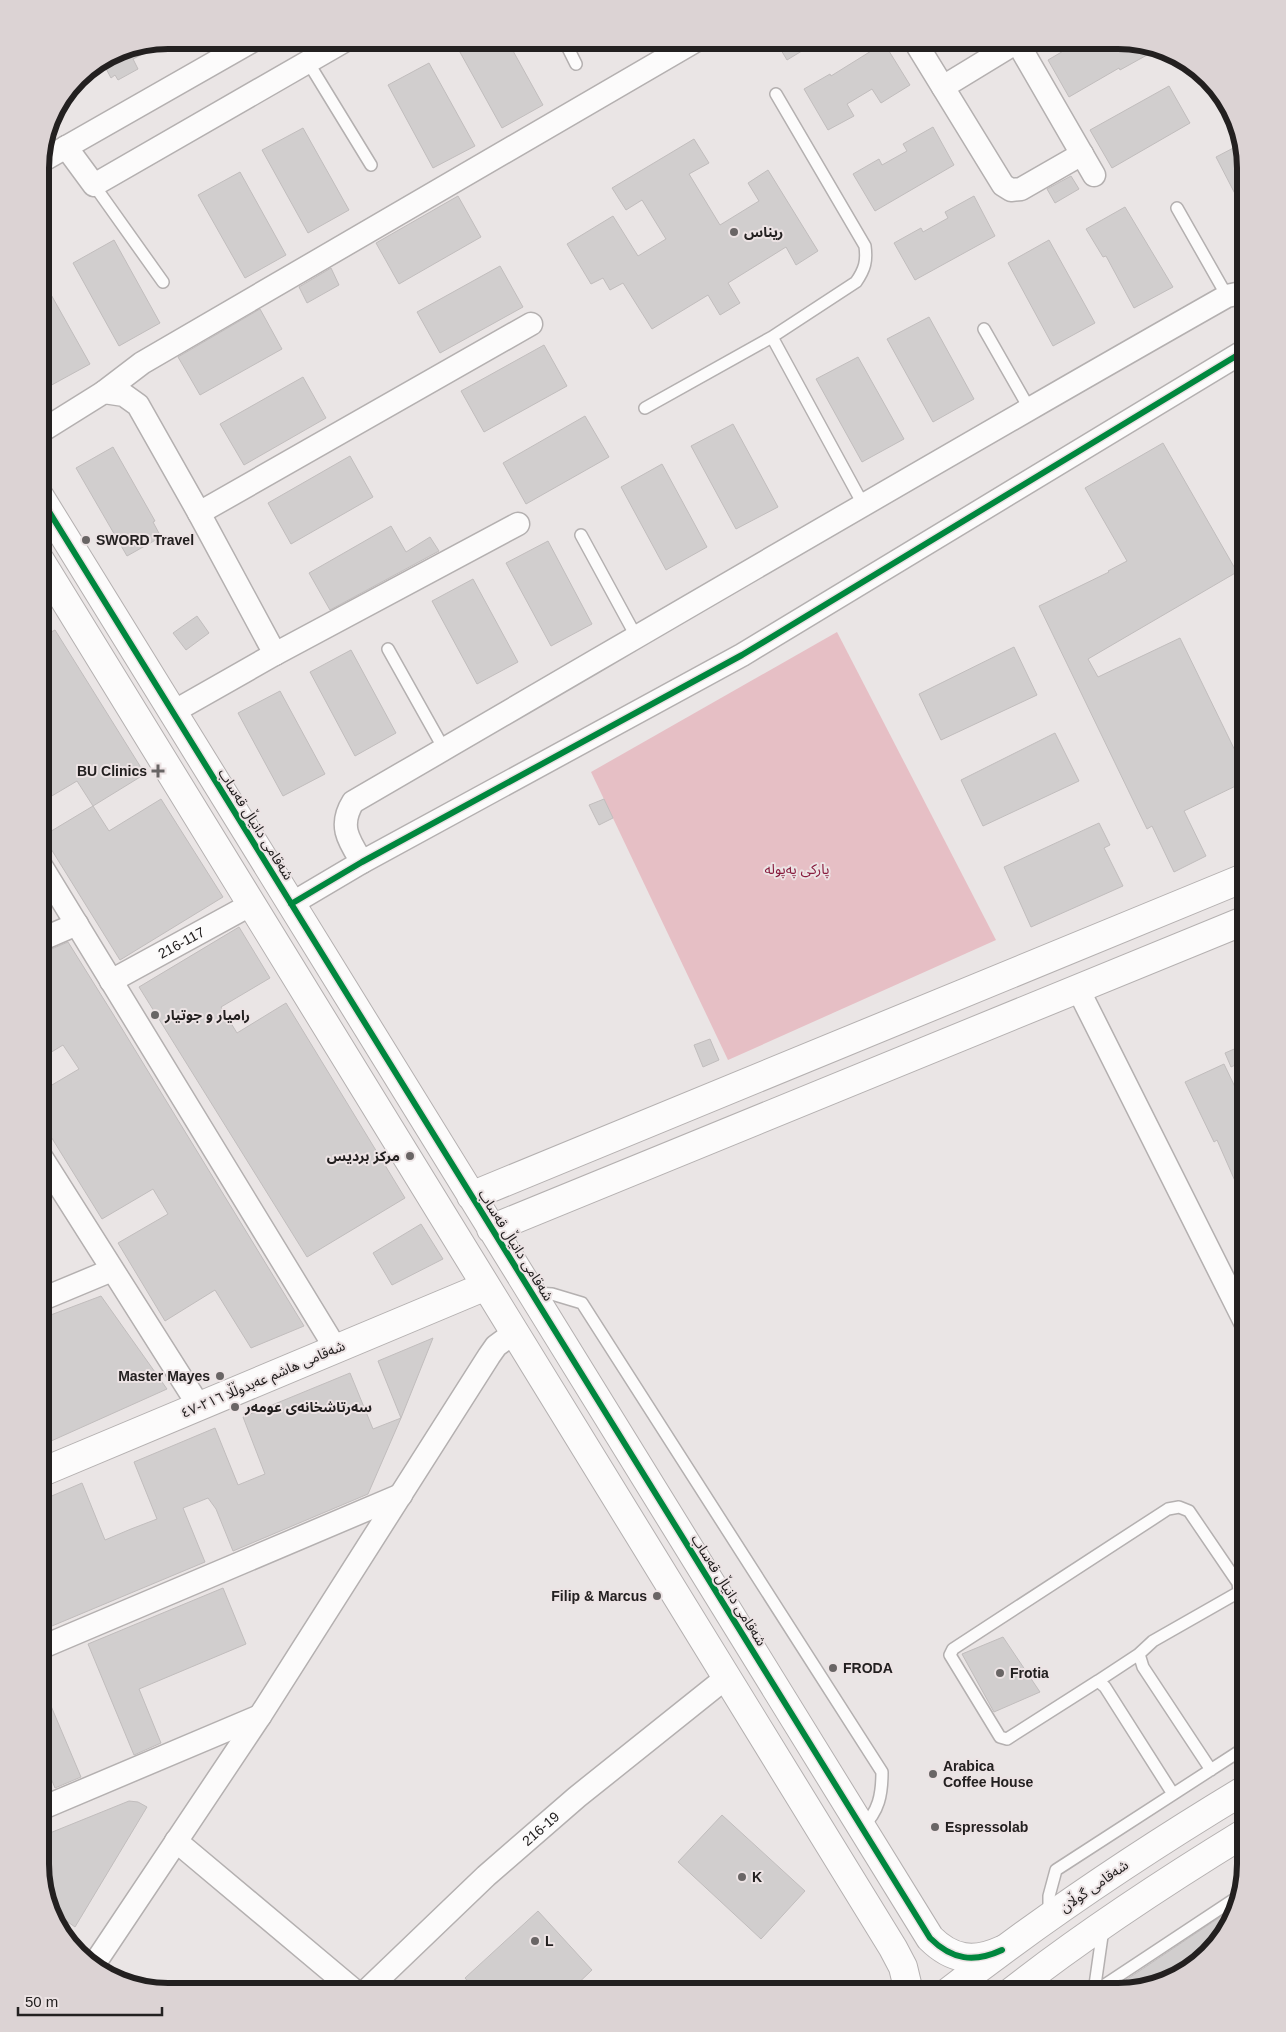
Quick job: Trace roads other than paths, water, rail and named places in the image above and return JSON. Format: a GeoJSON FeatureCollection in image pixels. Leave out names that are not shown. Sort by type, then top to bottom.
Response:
{"type":"FeatureCollection","features":[{"type":"Feature","properties":{"kind":"street"},"geometry":{"type":"LineString","coordinates":[[49,157],[238,49]]}},
{"type":"Feature","properties":{"kind":"street"},"geometry":{"type":"LineString","coordinates":[[66,147],[94,186],[330,49]]}},
{"type":"Feature","properties":{"kind":"street"},"geometry":{"type":"LineString","coordinates":[[49,426],[104,392],[142,363],[682,49]]}},
{"type":"Feature","properties":{"kind":"street"},"geometry":{"type":"LineString","coordinates":[[920,49],[1003,186],[1011,190],[1021,189],[1082,154]]}},
{"type":"Feature","properties":{"kind":"street"},"geometry":{"type":"LineString","coordinates":[[943,87],[1003,49]]}},
{"type":"Feature","properties":{"kind":"street"},"geometry":{"type":"LineString","coordinates":[[1021,49],[1094,175]]}},
{"type":"Feature","properties":{"kind":"street"},"geometry":{"type":"LineString","coordinates":[[362,862],[349,841],[345,824],[346,814],[353,802],[864,506],[1029,408],[1236,294]]}},
{"type":"Feature","properties":{"kind":"street"},"geometry":{"type":"LineString","coordinates":[[199,513],[531,324]]}},
{"type":"Feature","properties":{"kind":"street"},"geometry":{"type":"LineString","coordinates":[[291,904],[362,862],[742,655],[1237,355]]}},
{"type":"Feature","properties":{"kind":"street"},"geometry":{"type":"LineString","coordinates":[[104,392],[124,395],[138,405],[275,654]]}},
{"type":"Feature","properties":{"kind":"street","name":"شەقامی دانیاڵ قەساب"},"geometry":{"type":"LineString","coordinates":[[49,512],[927,1934],[938,1946],[958,1956],[973,1958],[988,1956],[1002,1950]]}},
{"type":"Feature","properties":{"kind":"street"},"geometry":{"type":"LineString","coordinates":[[173,712],[275,654],[518,524]]}},
{"type":"Feature","properties":{"kind":"street"},"geometry":{"type":"LineString","coordinates":[[49,575],[893,1948],[903,1966],[907,1983]]}},
{"type":"Feature","properties":{"kind":"street"},"geometry":{"type":"LineString","coordinates":[[49,879],[336,1349]]}},
{"type":"Feature","properties":{"kind":"street"},"geometry":{"type":"LineString","coordinates":[[471,1196],[1237,881]]}},
{"type":"Feature","properties":{"kind":"street","name":"216-117"},"geometry":{"type":"LineString","coordinates":[[111,981],[252,904]]}},
{"type":"Feature","properties":{"kind":"street"},"geometry":{"type":"LineString","coordinates":[[49,936],[77,924]]}},
{"type":"Feature","properties":{"kind":"street"},"geometry":{"type":"LineString","coordinates":[[491,1229],[1237,924]]}},
{"type":"Feature","properties":{"kind":"street"},"geometry":{"type":"LineString","coordinates":[[1078,989],[1237,1306]]}},
{"type":"Feature","properties":{"kind":"street"},"geometry":{"type":"LineString","coordinates":[[342,1052],[372,1036]]}},
{"type":"Feature","properties":{"kind":"street"},"geometry":{"type":"LineString","coordinates":[[49,1169],[199,1406]]}},
{"type":"Feature","properties":{"kind":"street"},"geometry":{"type":"LineString","coordinates":[[49,1296],[112,1270]]}},
{"type":"Feature","properties":{"kind":"street","name":"شەقامی هاشم عەبدوڵڵا ٢١٦-٤٧"},"geometry":{"type":"LineString","coordinates":[[49,1469],[486,1286]]}},
{"type":"Feature","properties":{"kind":"street"},"geometry":{"type":"LineString","coordinates":[[97,1960],[260,1716],[489,1356],[501,1342],[515,1332]]}},
{"type":"Feature","properties":{"kind":"street"},"geometry":{"type":"LineString","coordinates":[[49,1644],[401,1495]]}},
{"type":"Feature","properties":{"kind":"street","name":"216-19"},"geometry":{"type":"LineString","coordinates":[[375,1983],[486,1876],[577,1797],[727,1677]]}},
{"type":"Feature","properties":{"kind":"street"},"geometry":{"type":"LineString","coordinates":[[49,1804],[260,1716]]}},
{"type":"Feature","properties":{"kind":"street","name":"شەقامی گوڵان"},"geometry":{"type":"LineString","coordinates":[[960,1983],[1048,1918],[1160,1842],[1237,1795]]}},
{"type":"Feature","properties":{"kind":"street"},"geometry":{"type":"LineString","coordinates":[[1022,1983],[1189,1867],[1237,1838]]}},
{"type":"Feature","properties":{"kind":"street"},"geometry":{"type":"LineString","coordinates":[[176,1841],[345,1983]]}},
{"type":"Feature","properties":{"kind":"street"},"geometry":{"type":"LineString","coordinates":[[893,1948],[899,1953],[912,1955],[924,1947],[927,1934]]}},
{"type":"Feature","properties":{"kind":"lane"},"geometry":{"type":"LineString","coordinates":[[568,49],[576,64]]}},
{"type":"Feature","properties":{"kind":"lane"},"geometry":{"type":"LineString","coordinates":[[308,62],[371,165]]}},
{"type":"Feature","properties":{"kind":"lane"},"geometry":{"type":"LineString","coordinates":[[645,408],[772,337],[856,282],[864,270],[866,258],[864,246],[776,94]]}},
{"type":"Feature","properties":{"kind":"lane"},"geometry":{"type":"LineString","coordinates":[[94,186],[163,282]]}},
{"type":"Feature","properties":{"kind":"lane"},"geometry":{"type":"LineString","coordinates":[[1177,208],[1236,294]]}},
{"type":"Feature","properties":{"kind":"lane"},"geometry":{"type":"LineString","coordinates":[[984,329],[1029,408]]}},
{"type":"Feature","properties":{"kind":"lane"},"geometry":{"type":"LineString","coordinates":[[772,337],[864,506]]}},
{"type":"Feature","properties":{"kind":"lane"},"geometry":{"type":"LineString","coordinates":[[581,535],[636,638]]}},
{"type":"Feature","properties":{"kind":"lane"},"geometry":{"type":"LineString","coordinates":[[388,649],[444,749]]}},
{"type":"Feature","properties":{"kind":"lane"},"geometry":{"type":"LineString","coordinates":[[531,1293],[552,1294],[582,1303],[882,1772],[882,1793],[871,1818],[862,1826]]}},
{"type":"Feature","properties":{"kind":"lane"},"geometry":{"type":"LineString","coordinates":[[1237,1582],[1189,1511],[1179,1508],[1168,1509],[953,1649],[950,1655],[1000,1737],[1007,1739],[1139,1654],[1153,1641],[1237,1593]]}},
{"type":"Feature","properties":{"kind":"lane"},"geometry":{"type":"LineString","coordinates":[[1139,1654],[1143,1667],[1211,1770]]}},
{"type":"Feature","properties":{"kind":"lane"},"geometry":{"type":"LineString","coordinates":[[1098,1681],[1105,1687],[1173,1794]]}},
{"type":"Feature","properties":{"kind":"lane"},"geometry":{"type":"LineString","coordinates":[[1048,1918],[1049,1896],[1056,1870],[1237,1753]]}},
{"type":"Feature","properties":{"kind":"lane"},"geometry":{"type":"LineString","coordinates":[[1108,1983],[1232,1901]]}},
{"type":"Feature","properties":{"kind":"lane"},"geometry":{"type":"LineString","coordinates":[[1095,1983],[1099,1946],[1104,1925]]}},
{"type":"Feature","properties":{"kind":"place","name":"ريناس"},"geometry":{"type":"Point","coordinates":[734,232]}},
{"type":"Feature","properties":{"kind":"place","name":"SWORD Travel"},"geometry":{"type":"Point","coordinates":[86,540]}},
{"type":"Feature","properties":{"kind":"place","name":"BU Clinics"},"geometry":{"type":"Point","coordinates":[158,771]}},
{"type":"Feature","properties":{"kind":"place","name":"رامیار و جوتیار"},"geometry":{"type":"Point","coordinates":[155,1015]}},
{"type":"Feature","properties":{"kind":"place","name":"مرکز بردیس"},"geometry":{"type":"Point","coordinates":[410,1156]}},
{"type":"Feature","properties":{"kind":"place","name":"Master Mayes"},"geometry":{"type":"Point","coordinates":[220,1376]}},
{"type":"Feature","properties":{"kind":"place","name":"سەرتاشخانەی عومەر"},"geometry":{"type":"Point","coordinates":[235,1407]}},
{"type":"Feature","properties":{"kind":"place","name":"Filip & Marcus"},"geometry":{"type":"Point","coordinates":[657,1596]}},
{"type":"Feature","properties":{"kind":"place","name":"FRODA"},"geometry":{"type":"Point","coordinates":[833,1668]}},
{"type":"Feature","properties":{"kind":"place","name":"Frotia"},"geometry":{"type":"Point","coordinates":[1000,1673]}},
{"type":"Feature","properties":{"kind":"place","name":"Arabica Coffee House"},"geometry":{"type":"Point","coordinates":[933,1774]}},
{"type":"Feature","properties":{"kind":"place","name":"Espressolab"},"geometry":{"type":"Point","coordinates":[935,1827]}},
{"type":"Feature","properties":{"kind":"place","name":"K"},"geometry":{"type":"Point","coordinates":[742,1877]}},
{"type":"Feature","properties":{"kind":"place","name":"L"},"geometry":{"type":"Point","coordinates":[535,1941]}},
{"type":"Feature","properties":{"kind":"park label","name":"پارکی پەپولە"},"geometry":{"type":"Point","coordinates":[797,869]}}]}
